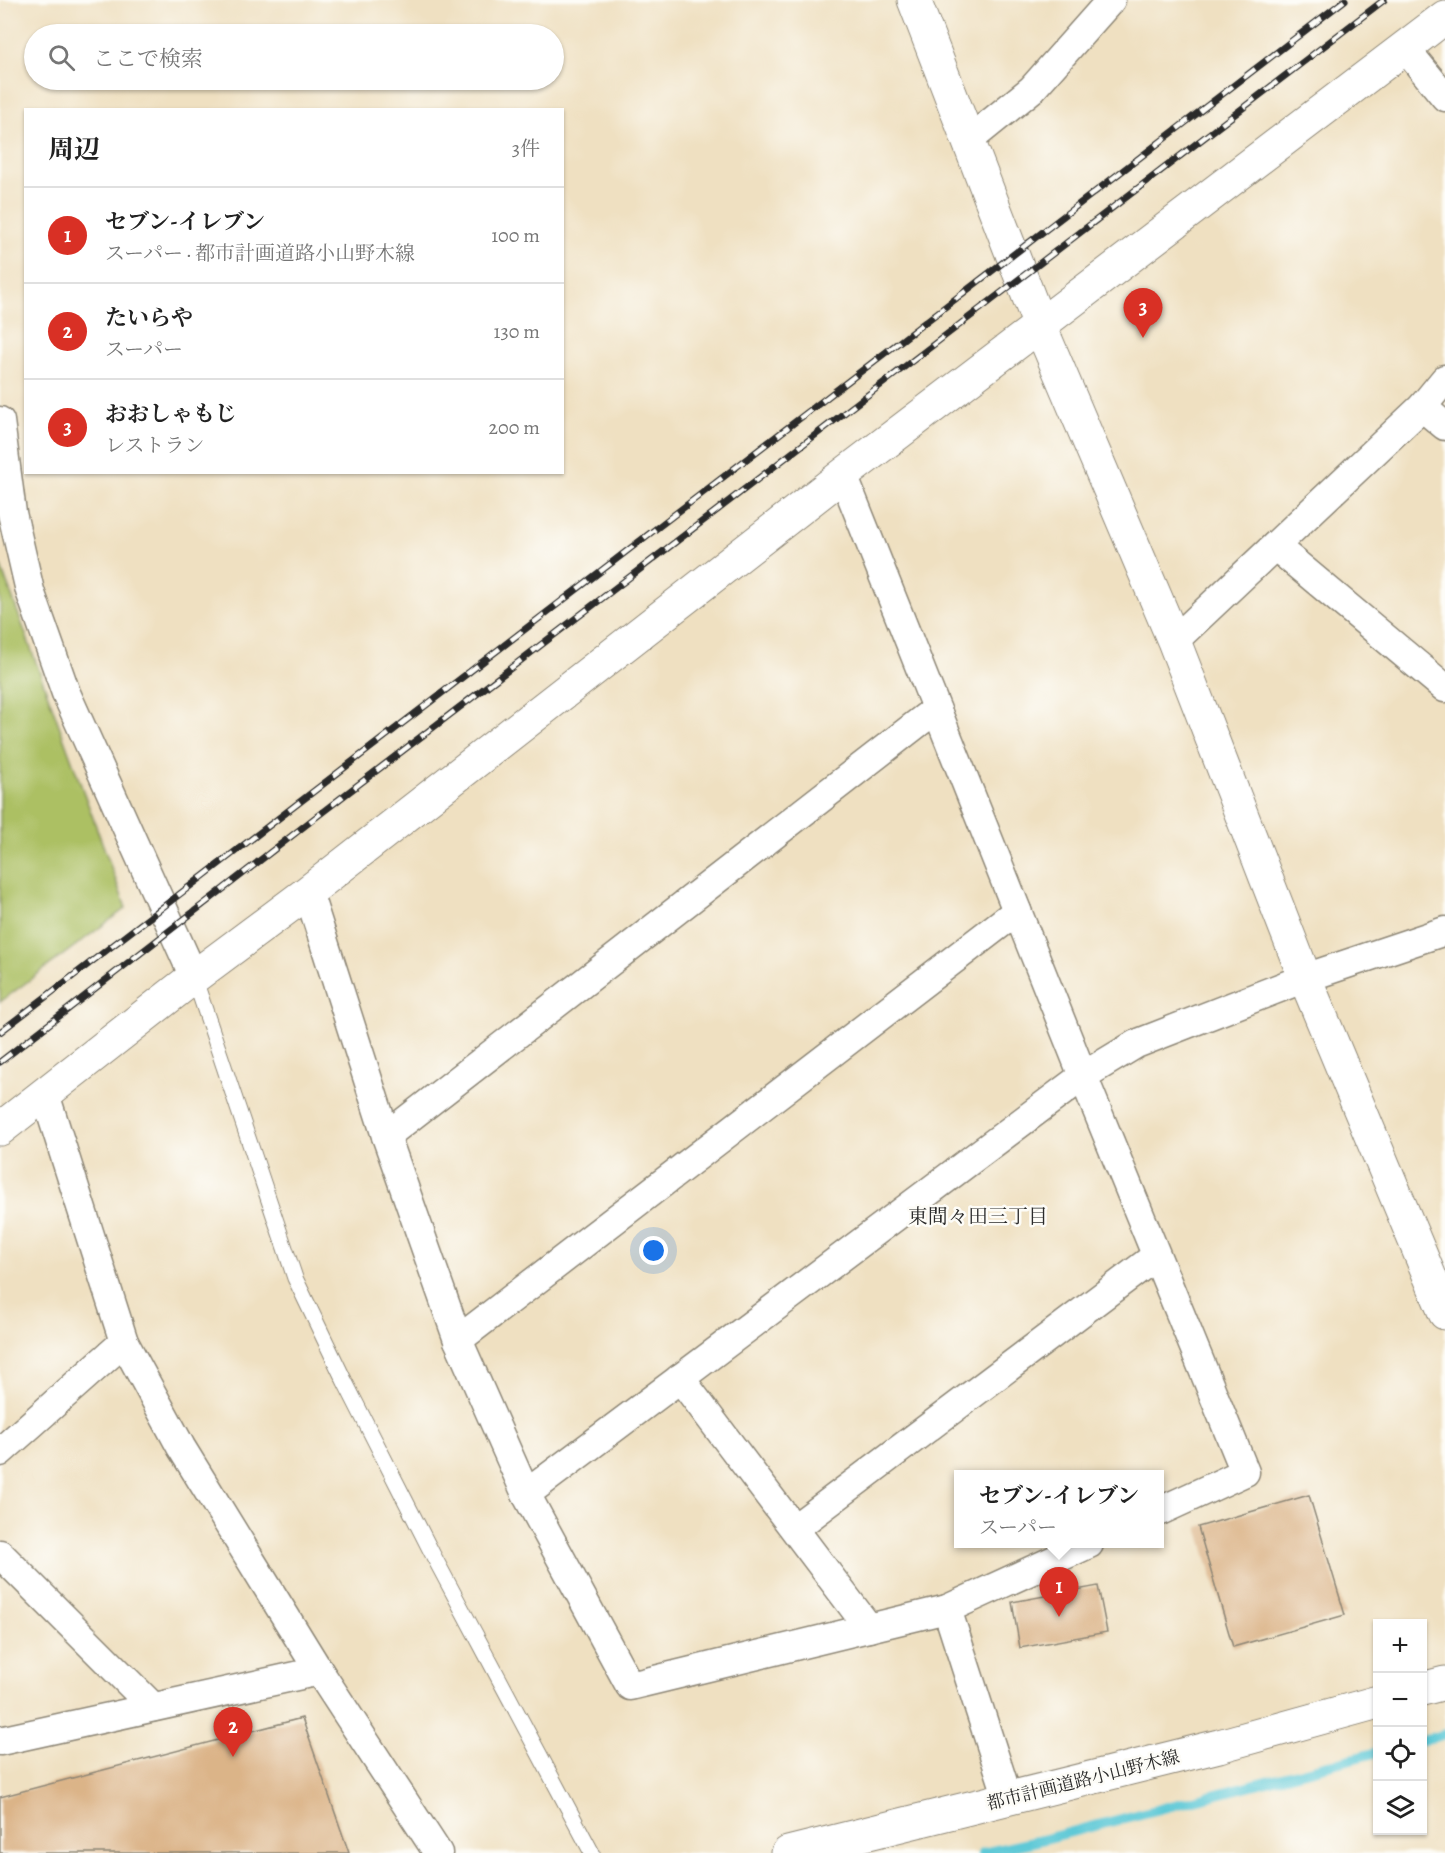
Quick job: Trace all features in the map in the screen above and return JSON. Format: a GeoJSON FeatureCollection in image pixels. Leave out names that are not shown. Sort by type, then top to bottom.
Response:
{"type":"FeatureCollection","features":[{"type":"Feature","properties":{"kind":"street"},"geometry":{"type":"LineString","coordinates":[[914,0],[1040,326],[1174,642],[1305,978],[1445,1313]]}},
{"type":"Feature","properties":{"kind":"street"},"geometry":{"type":"LineString","coordinates":[[968,141],[1032,89],[1111,0]]}},
{"type":"Feature","properties":{"kind":"street"},"geometry":{"type":"LineString","coordinates":[[0,1129],[843,475],[1445,17]]}},
{"type":"Feature","properties":{"kind":"street"},"geometry":{"type":"LineString","coordinates":[[1404,48],[1445,98]]}},
{"type":"Feature","properties":{"kind":"street"},"geometry":{"type":"LineString","coordinates":[[1174,642],[1422,407],[1445,379]]}},
{"type":"Feature","properties":{"kind":"street"},"geometry":{"type":"LineString","coordinates":[[1422,407],[1445,426]]}},
{"type":"Feature","properties":{"kind":"street"},"geometry":{"type":"LineString","coordinates":[[0,421],[6,513],[30,591],[66,693],[194,977]]}},
{"type":"Feature","properties":{"kind":"street"},"geometry":{"type":"LineString","coordinates":[[843,475],[1083,1076],[1245,1472],[1164,1509]]}},
{"type":"Feature","properties":{"kind":"street"},"geometry":{"type":"LineString","coordinates":[[1275,546],[1445,688]]}},
{"type":"Feature","properties":{"kind":"street"},"geometry":{"type":"LineString","coordinates":[[386,1136],[936,709]]}},
{"type":"Feature","properties":{"kind":"street"},"geometry":{"type":"LineString","coordinates":[[308,892],[386,1136],[458,1340],[526,1494],[630,1686],[947,1609],[1080,1548]]}},
{"type":"Feature","properties":{"kind":"street"},"geometry":{"type":"LineString","coordinates":[[458,1340],[1017,911]]}},
{"type":"Feature","properties":{"kind":"street"},"geometry":{"type":"LineString","coordinates":[[526,1494],[1083,1076],[1136,1044],[1305,978],[1445,931]]}},
{"type":"Feature","properties":{"kind":"street"},"geometry":{"type":"LineString","coordinates":[[45,1094],[124,1342],[181,1447],[319,1671],[438,1853]]}},
{"type":"Feature","properties":{"kind":"street"},"geometry":{"type":"LineString","coordinates":[[795,1528],[1156,1256]]}},
{"type":"Feature","properties":{"kind":"street"},"geometry":{"type":"LineString","coordinates":[[0,1452],[124,1342]]}},
{"type":"Feature","properties":{"kind":"street"},"geometry":{"type":"LineString","coordinates":[[681,1378],[869,1628]]}},
{"type":"Feature","properties":{"kind":"street"},"geometry":{"type":"LineString","coordinates":[[0,1554],[153,1707]]}},
{"type":"Feature","properties":{"kind":"street"},"geometry":{"type":"LineString","coordinates":[[947,1609],[1008,1798]]}},
{"type":"Feature","properties":{"kind":"street"},"geometry":{"type":"LineString","coordinates":[[0,1741],[319,1671]]}},
{"type":"Feature","properties":{"kind":"street"},"geometry":{"type":"LineString","coordinates":[[1427,1688],[1445,1683]]}},
{"type":"Feature","properties":{"kind":"street","name":"都市計画道路小山野木線"},"geometry":{"type":"LineString","coordinates":[[788,1853],[1219,1746],[1373,1703]]}},
{"type":"Feature","properties":{"kind":"lane"},"geometry":{"type":"LineString","coordinates":[[194,977],[295,1278],[418,1524],[592,1853]]}},
{"type":"Feature","properties":{"kind":"green space"},"geometry":{"type":"Polygon","coordinates":[[[0,564],[126,908],[0,1002],[0,564]]]}},
{"type":"Feature","properties":{"kind":"building"},"geometry":{"type":"Polygon","coordinates":[[[1309,1495],[1345,1615],[1233,1647],[1198,1527],[1309,1495]]]}},
{"type":"Feature","properties":{"kind":"building"},"geometry":{"type":"Polygon","coordinates":[[[1098,1586],[1107,1632],[1020,1648],[1012,1602],[1098,1586]]]}},
{"type":"Feature","properties":{"kind":"building"},"geometry":{"type":"Polygon","coordinates":[[[302,1718],[349,1853],[0,1853],[0,1797],[302,1718]]]}},
{"type":"Feature","properties":{"kind":"waterway"},"geometry":{"type":"LineString","coordinates":[[1427,1739],[1445,1734]]}},
{"type":"Feature","properties":{"kind":"waterway"},"geometry":{"type":"LineString","coordinates":[[983,1853],[1373,1753]]}},
{"type":"Feature","properties":{"kind":"railway"},"geometry":{"type":"LineString","coordinates":[[0,1032],[1345,0]]}},
{"type":"Feature","properties":{"kind":"railway"},"geometry":{"type":"LineString","coordinates":[[0,1062],[316,817],[1384,0]]}},
{"type":"Feature","properties":{"kind":"place","name":"おおしゃもじ"},"geometry":{"type":"Point","coordinates":[1143,338]}},
{"type":"Feature","properties":{"kind":"place","name":"セブン-イレブン"},"geometry":{"type":"Point","coordinates":[1059,1617]}},
{"type":"Feature","properties":{"kind":"place","name":"たいらや"},"geometry":{"type":"Point","coordinates":[233,1757]}},
{"type":"Feature","properties":{"kind":"district","name":"東間々田三丁目"},"geometry":{"type":"Point","coordinates":[978,1216]}}]}
